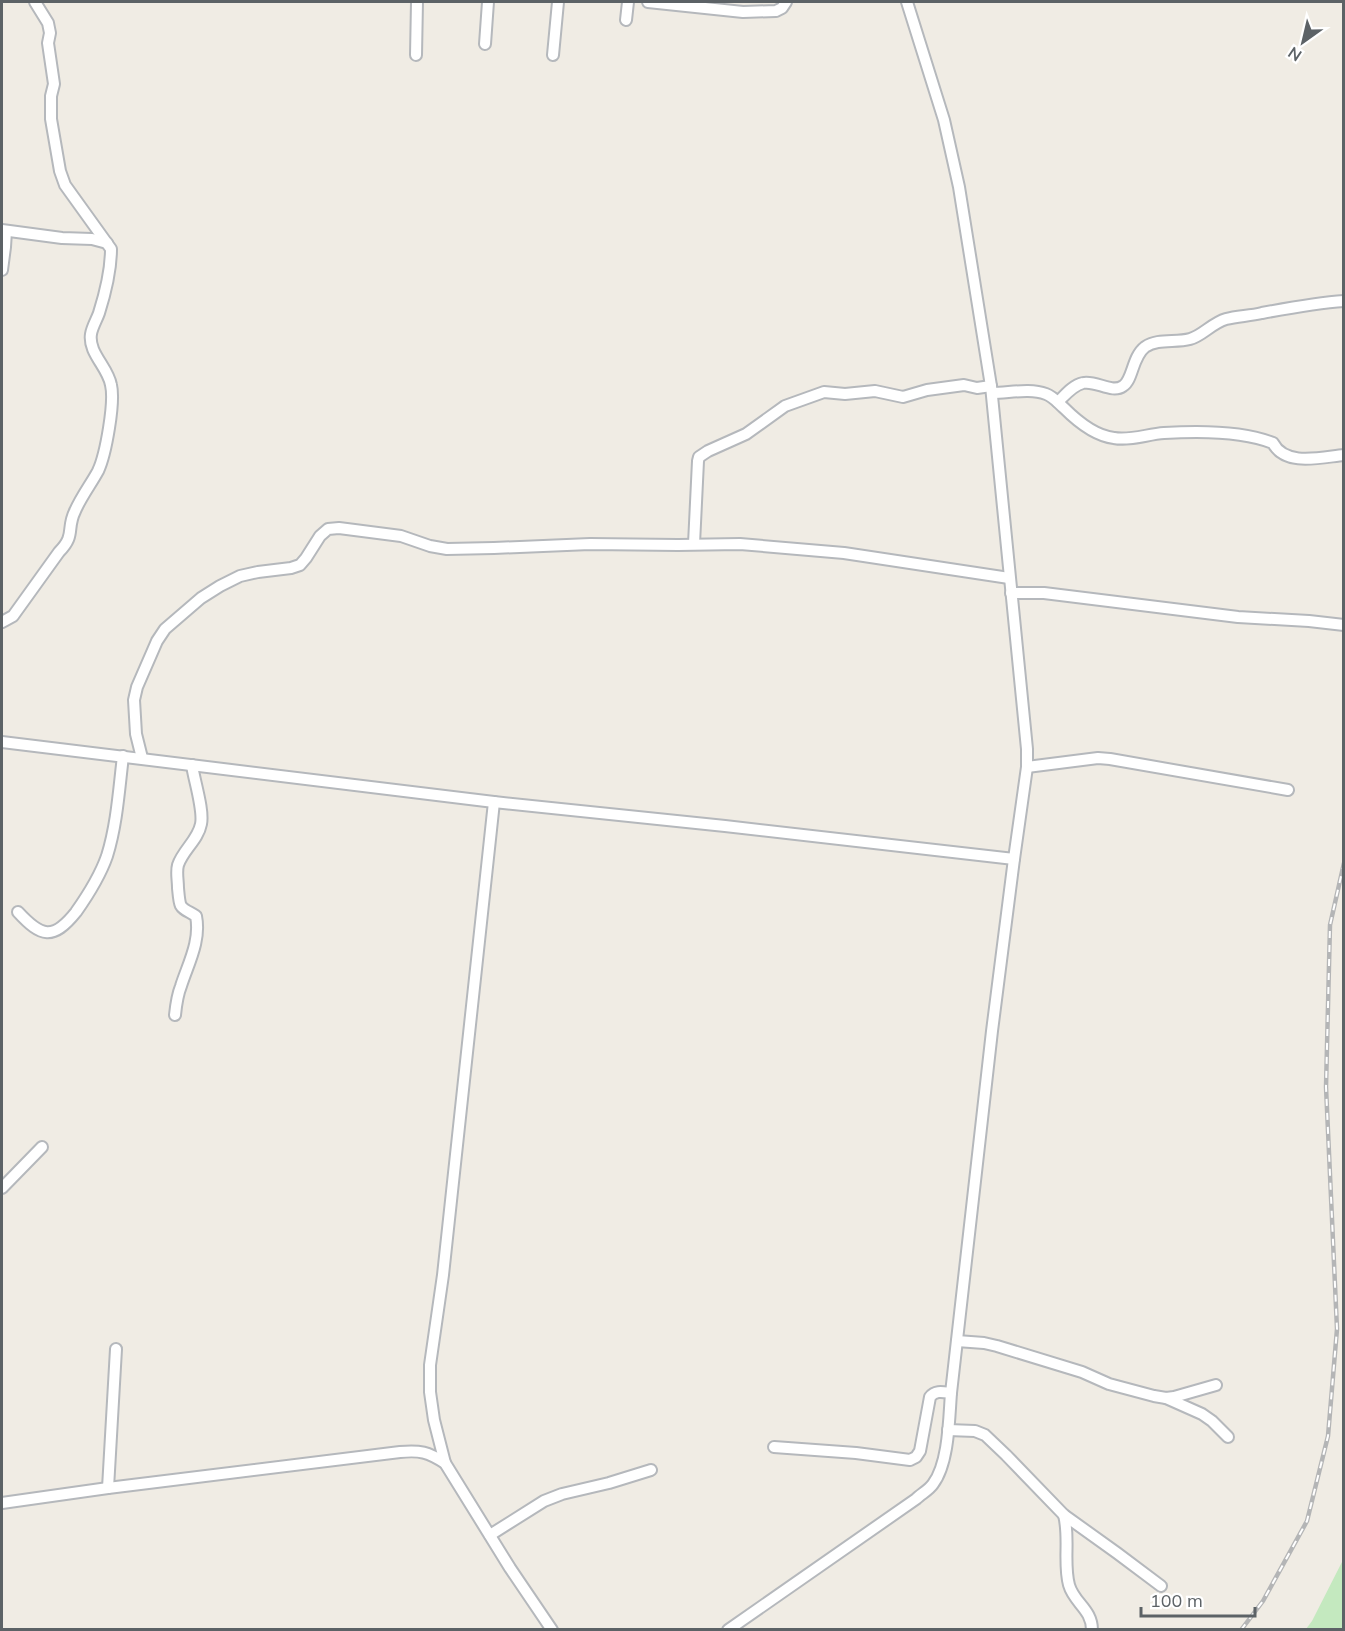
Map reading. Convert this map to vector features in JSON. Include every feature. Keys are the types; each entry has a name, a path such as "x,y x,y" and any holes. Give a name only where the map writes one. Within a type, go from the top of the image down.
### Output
{"street":[{"path":"2,622 13,616 67,544 71,519 99,468 113,399 111,384 91,342 91,333 102,304 111,249 64,185 51,118 51,96 54,84 48,43 50,33 48,23 34,2"},
{"path":"416,55 417,2"},
{"path":"485,44 488,2"},
{"path":"553,55 558,2"},
{"path":"626,20 628,2"},
{"path":"648,2 743,12 776,11 786,2"},
{"path":"728,1629 916,1499 933,1485 942,1468 992,1031 1027,767 991,390 959,188 944,120 907,2"},
{"path":"2,270 5,247 4,230 92,239 107,243"},
{"path":"1058,402 1076,386 1083,383 1116,389 1123,387 1127,383 1137,356 1154,343 1190,339 1228,318 1307,304 1344,301"},
{"path":"694,544 699,458 708,451 746,434 785,406 824,392 845,394 875,391 903,397 927,390 964,385 991,390 1045,393 1096,433 1117,439 1165,433 1229,433 1273,443 1276,450 1283,456 1304,459 1344,455"},
{"path":"142,758 135,724 134,700 137,687 157,641 165,629 201,598 240,576 300,565 320,536 328,529 339,528 401,536 447,549 590,544 740,544 844,553 1009,578"},
{"path":"1011,593 1044,593 1238,618 1344,625"},
{"path":"2,742 494,802 1014,860"},
{"path":"18,912 40,931 51,933 61,928 86,898 107,857 113,832 123,756"},
{"path":"1027,767 1110,759 1288,790"},
{"path":"175,1015 177,997 197,936 196,916 186,912 181,906 177,872 181,859 198,833 201,824 192,765"},
{"path":"494,802 444,1263 429,1365 430,1392 434,1420 446,1463 521,1586 552,1629"},
{"path":"2,1188 42,1147"},
{"path":"957,1341 997,1346 1082,1372 1109,1384 1166,1398 1207,1417 1228,1437"},
{"path":"108,1488 116,1349"},
{"path":"1166,1398 1216,1385"},
{"path":"774,1447 856,1453 910,1460 920,1451 930,1397 937,1392 951,1393"},
{"path":"948,1430 975,1431 985,1435 1064,1515 1161,1586"},
{"path":"2,1503 417,1450 431,1454 446,1463"},
{"path":"490,1535 544,1502 562,1494 651,1470"},
{"path":"1064,1515 1068,1534 1069,1584 1090,1616 1092,1629"}],"green space":[{"path":"1343,1560 1343,1629 1306,1629 1312,1621"}],"railway":[{"path":"1241,1630 1263,1601 1307,1521 1328,1436 1337,1329 1326,1087 1330,925 1344,863"}]}
